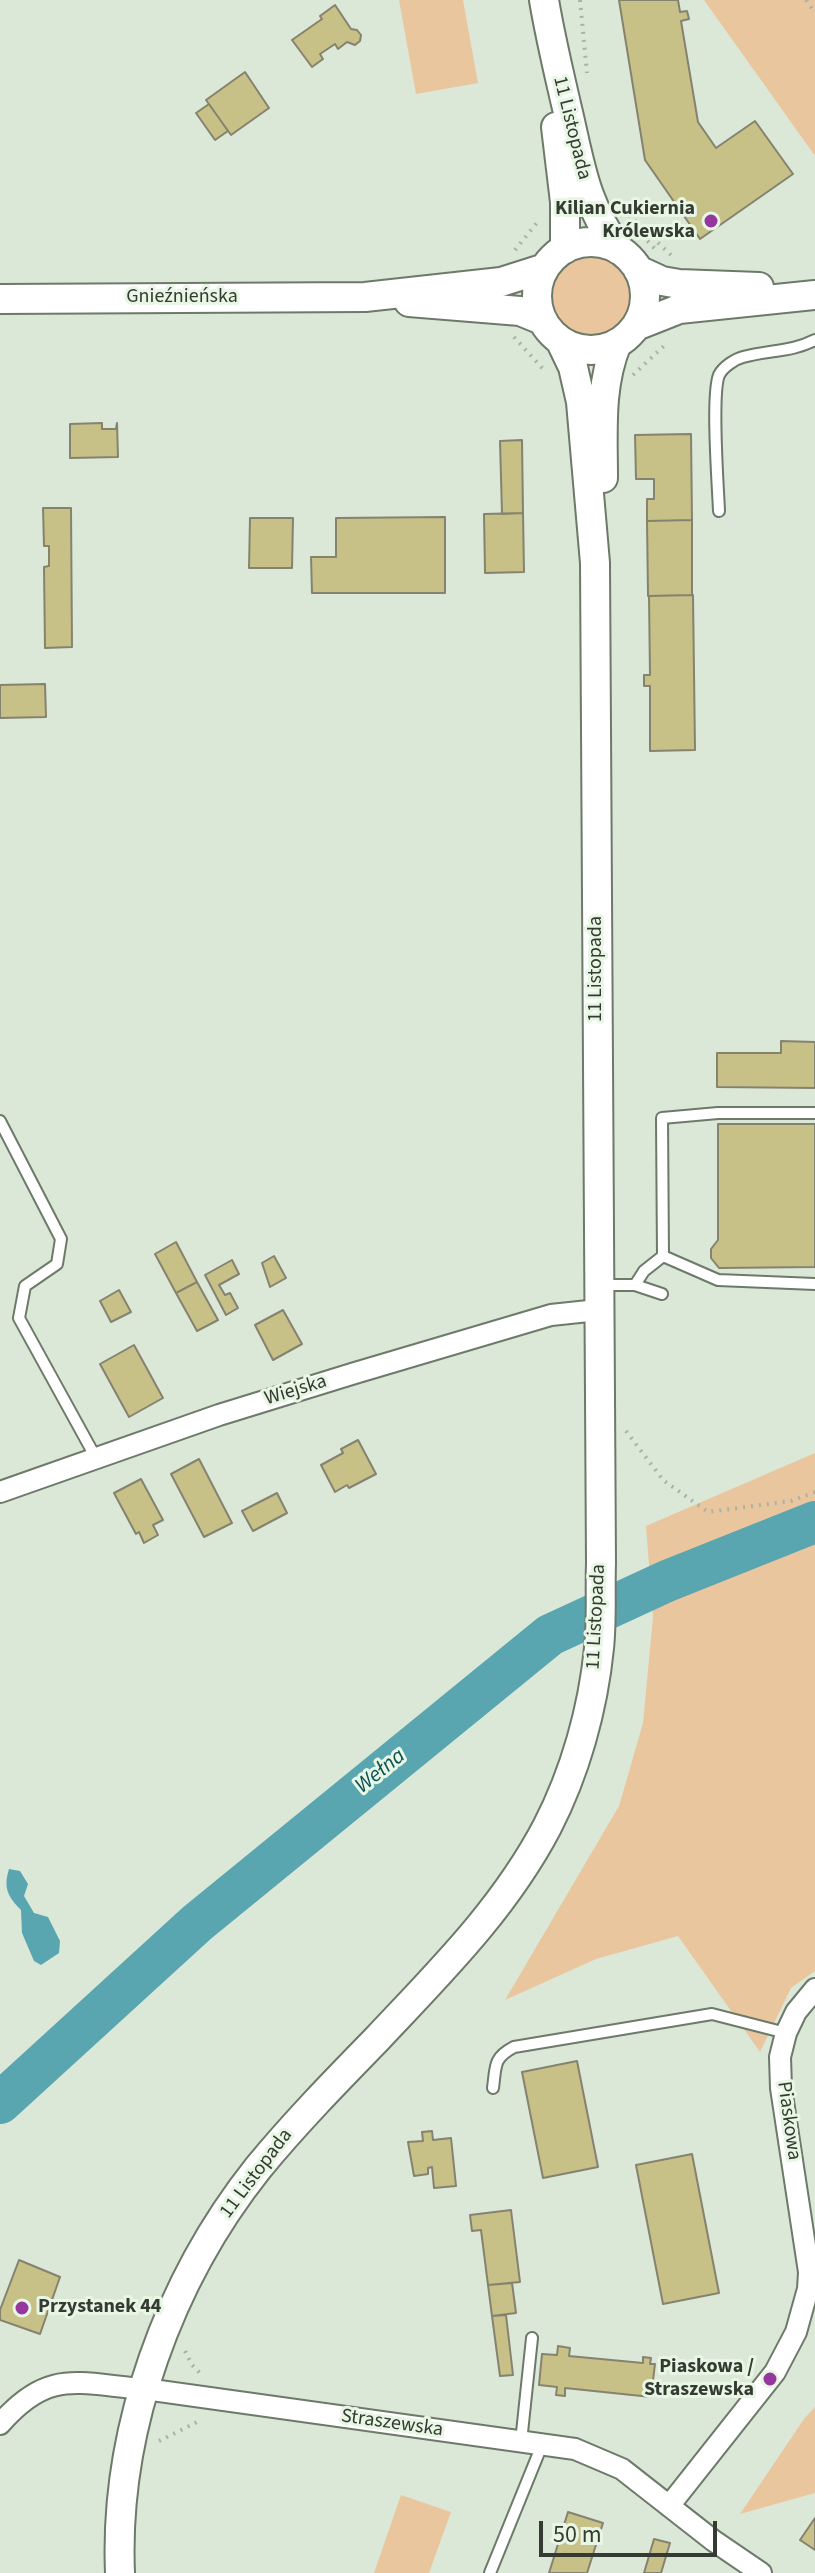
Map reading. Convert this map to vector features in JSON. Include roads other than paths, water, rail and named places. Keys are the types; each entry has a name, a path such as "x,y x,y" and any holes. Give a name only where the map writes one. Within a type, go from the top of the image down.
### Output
{"main road":[{"name":"11 Listopada","path":"544,0 551,47 588,198 601,226 639,258"},
{"name":"11 Listopada","path":"551,47 553,105 564,193 555,258"},
{"path":"688,297 662,281 639,258 592,242 555,258 537,293 542,320 550,332 561,342 589,350 604,349 635,339 660,315 688,297 811,295"},
{"name":"Gnieźnieńska","path":"0,299 365,297 501,282 555,258"},
{"path":"635,339 645,298 639,258"},
{"name":"Gnieźnieńska","path":"365,297 520,311 542,320"},
{"name":"11 Listopada","path":"595,563 603,482 604,394 608,367 635,339"},
{"name":"11 Listopada","path":"120,2573 128,2460 145,2389 177,2301 207,2244 239,2193 295,2125 473,1935 517,1877 547,1827 580,1744 599,1647 601,1563 595,563 581,402 573,367 561,342"}],"street":[{"name":"Wiejska","path":"0,1492 219,1415 599,1298"},
{"name":"Piaskowa","path":"669,2506 775,2372 786,2354 804,2307 808,2289 808,2252 781,2088 780,2057 796,2012 815,1989"},
{"name":"Straszewska","path":"0,2424 27,2396 56,2384 145,2389 575,2449 622,2469 761,2573"}],"lane":[{"path":"719,511 716,402 719,375 732,362 744,357 800,348 815,340"},
{"path":"663,1256 662,1118 718,1113 815,1113"},
{"path":"0,1121 61,1239 57,1264 25,1286 19,1318 96,1458"},
{"path":"599,1298 635,1285 644,1271 663,1256"},
{"path":"663,1256 718,1280 815,1284"},
{"path":"635,1285 662,1294"},
{"path":"493,2088 500,2054 514,2047 712,2014 786,2033"},
{"path":"521,2442 532,2338"},
{"path":"490,2573 542,2445"}],"water":[{"path":"9,1869 20,1871 28,1884 24,1896 34,1913 48,1917 60,1941 59,1953 41,1965 34,1961 22,1933 21,1910 8,1892"}],"waterway":[{"name":"Wełna","path":"0,2103 197,1923 550,1635 667,1581 815,1522"}],"place":[{"name":"Kilian Cukiernia Królewska","path":"711,221"},
{"name":"Przystanek 44","path":"22,2308"},
{"name":"Piaskowa / Straszewska","path":"770,2379"}]}
